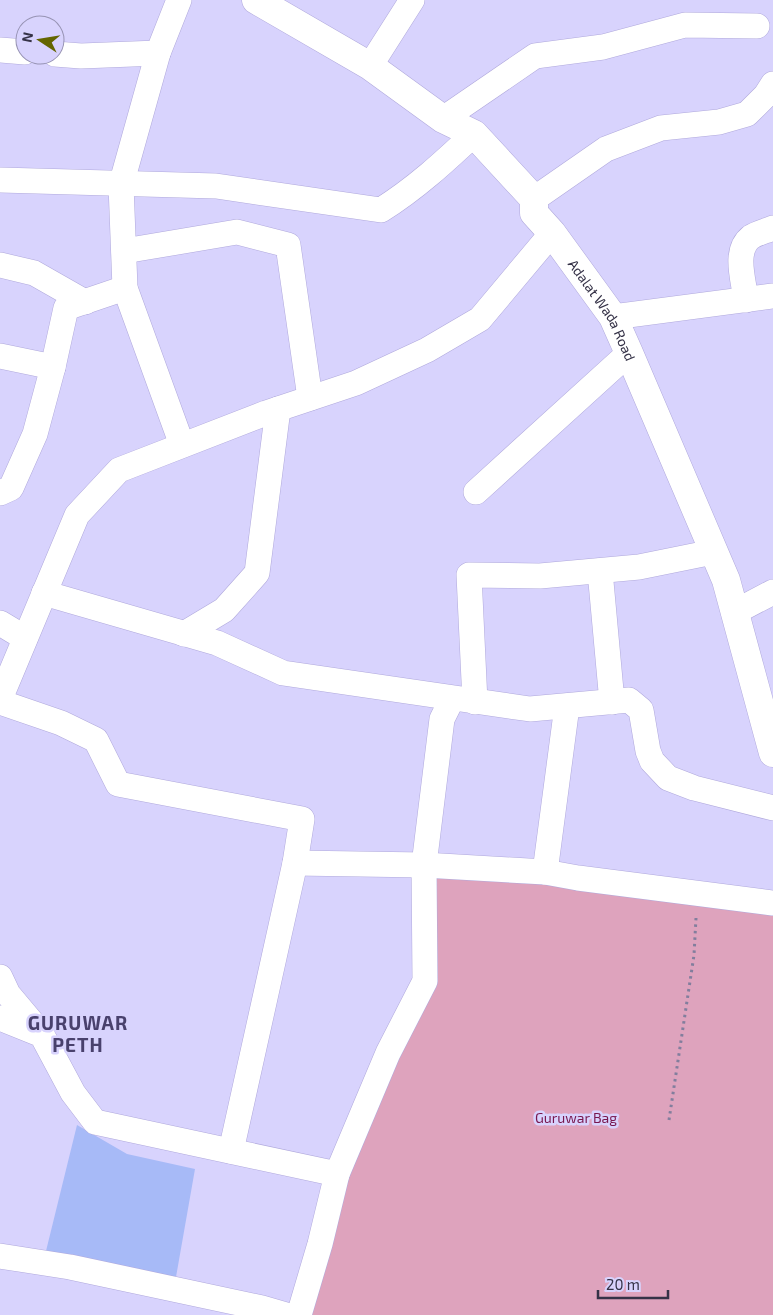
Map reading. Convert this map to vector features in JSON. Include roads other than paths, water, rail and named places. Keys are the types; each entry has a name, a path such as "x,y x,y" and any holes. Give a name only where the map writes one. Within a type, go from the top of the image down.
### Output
{"main road":[{"name":"Adalat Wada Road","path":"256,0 370,66 443,119 474,134 534,199 534,213 552,233 613,318 629,353 726,580 773,753"}],"street":[{"path":"179,0 158,53 121,184 125,288 182,445"},
{"path":"370,66 412,0"},
{"path":"443,119 535,56 603,47 685,25 757,26"},
{"path":"0,50 15,51"},
{"path":"65,55 81,56 158,53"},
{"path":"534,199 606,149 661,128 719,122 747,114 766,95 773,84"},
{"path":"0,180 216,186 381,210 414,188 439,168 474,134"},
{"path":"746,300 741,263 742,252 749,239 773,228"},
{"path":"124,251 237,232 288,245 310,398"},
{"path":"231,1151 295,863 302,819 118,784 96,740 62,722 0,700 77,514 119,470 278,409 356,383 427,350 480,319 552,233"},
{"path":"0,265 34,272 85,302"},
{"path":"0,493 12,488 35,434 54,367 66,308 125,288"},
{"path":"613,318 773,296"},
{"path":"476,492 629,353"},
{"path":"0,356 54,367"},
{"path":"184,634 224,610 257,573 278,409"},
{"path":"299,1315 320,1244 337,1174 388,1053 425,981 424,865 442,719 464,700 469,575 540,576 600,571 639,567 713,552"},
{"path":"600,571 612,702"},
{"path":"735,612 773,592"},
{"path":"44,593 218,643 282,673 530,709 629,700 640,710 648,751 652,761 668,778 694,788 773,808"},
{"path":"0,623 25,638"},
{"path":"546,872 567,706"},
{"path":"295,863 424,865 546,872 578,878 773,903"},
{"path":"0,977 8,994 42,1035 73,1092 95,1122 337,1174"},
{"path":"0,1018 42,1035"},
{"path":"0,1257 70,1267 286,1315"}],"district":[{"name":"GURUWAR PETH","path":"78,1033"}],"park label":[{"name":"Guruwar Bag","path":"576,1117"}]}
